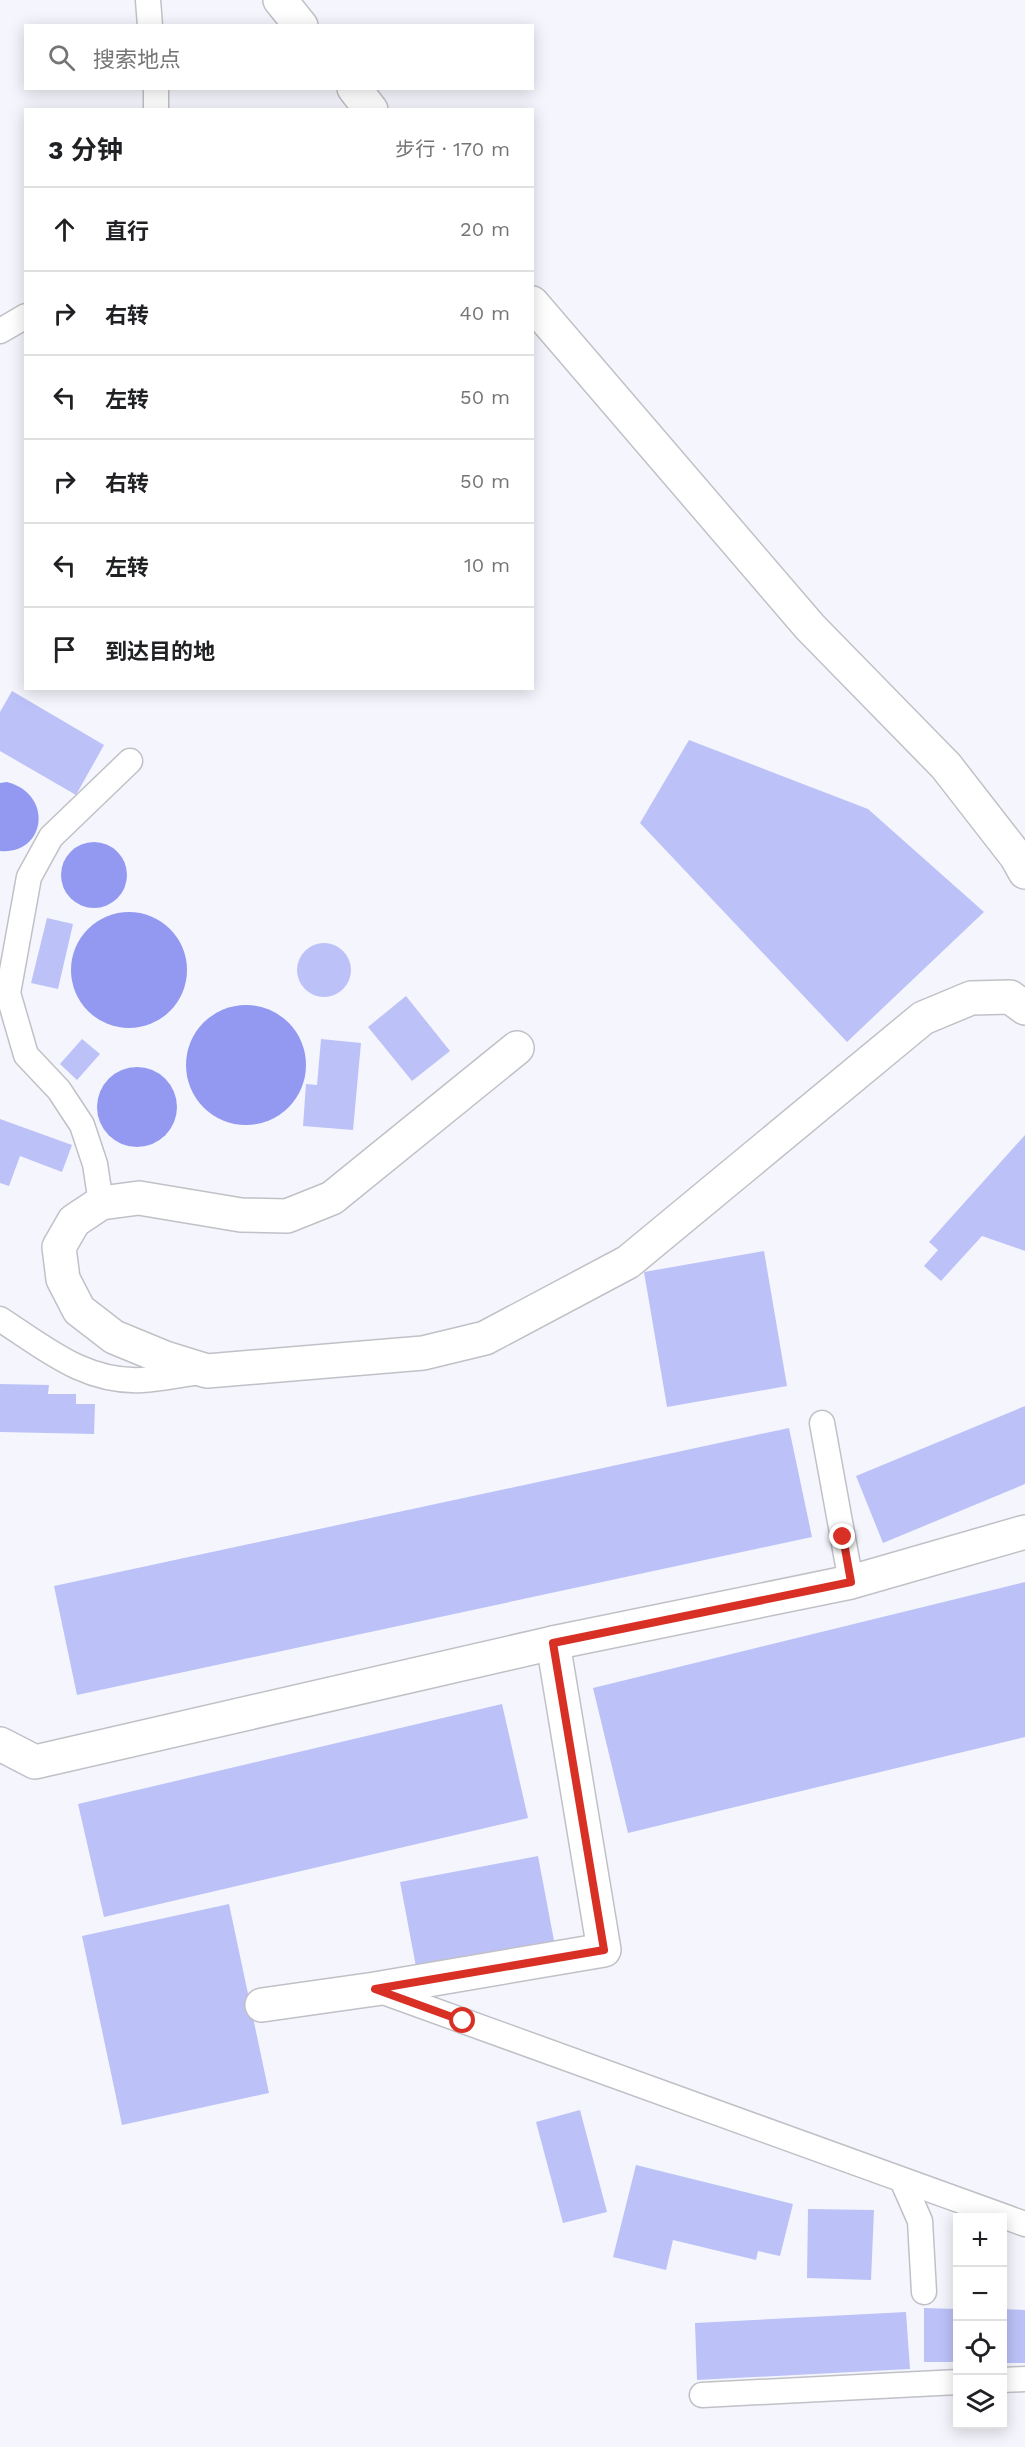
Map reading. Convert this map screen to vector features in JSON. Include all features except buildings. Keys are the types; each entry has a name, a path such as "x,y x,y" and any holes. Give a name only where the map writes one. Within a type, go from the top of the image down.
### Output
{"street":[{"path":"280,0 299,24"},
{"path":"356,90 369,108"},
{"path":"534,305 810,627 946,766 1016,856 1025,872"},
{"path":"518,1048 332,1198 287,1216 241,1215 139,1198 101,1203 74,1221 59,1247 63,1279 80,1310 114,1337 165,1358 207,1371 423,1353 484,1338 628,1262 923,1018 971,998 1010,997 1025,1008"},
{"path":"0,1744 35,1762 553,1643 851,1582 1025,1532"},
{"path":"262,2006 604,1950 553,1643"}],"lane":[{"path":"148,0 150,24"},
{"path":"156,90 156,108"},
{"path":"0,331 24,317"},
{"path":"101,1203 95,1164 82,1125 59,1090 26,1055 8,993 29,877 51,837 130,761"},
{"path":"0,1319 74,1367 107,1377 141,1380 207,1371"},
{"path":"822,1423 851,1582"},
{"path":"375,1989 1025,2224"},
{"path":"902,2180 920,2221 924,2292"},
{"path":"1007,2380 1025,2379"},
{"path":"702,2395 953,2382"}],"water":[{"path":"7,782 22,789 32,798 38,810 38,822 35,834 27,844 15,850 0,851 0,783"},
{"path":"94,842 106,845 117,852 124,863 127,875 124,887 117,898 106,905 94,908 82,905 71,898 64,887 61,875 64,863 71,852 82,845"},
{"path":"129,912 151,916 170,929 183,948 187,970 183,992 170,1011 151,1024 129,1028 107,1024 88,1011 75,992 71,970 75,948 88,929 107,916"},
{"path":"246,1005 269,1009 289,1022 302,1042 306,1065 302,1088 289,1108 269,1121 246,1125 223,1121 203,1108 190,1088 186,1065 190,1042 203,1022 223,1009"},
{"path":"137,1067 152,1070 165,1079 174,1092 177,1107 174,1122 165,1135 152,1144 137,1147 122,1144 109,1135 100,1122 97,1107 100,1092 109,1079 122,1070"}],"route":[{"path":"463,2021 375,1989 604,1950 553,1643 851,1582 843,1537"}]}
